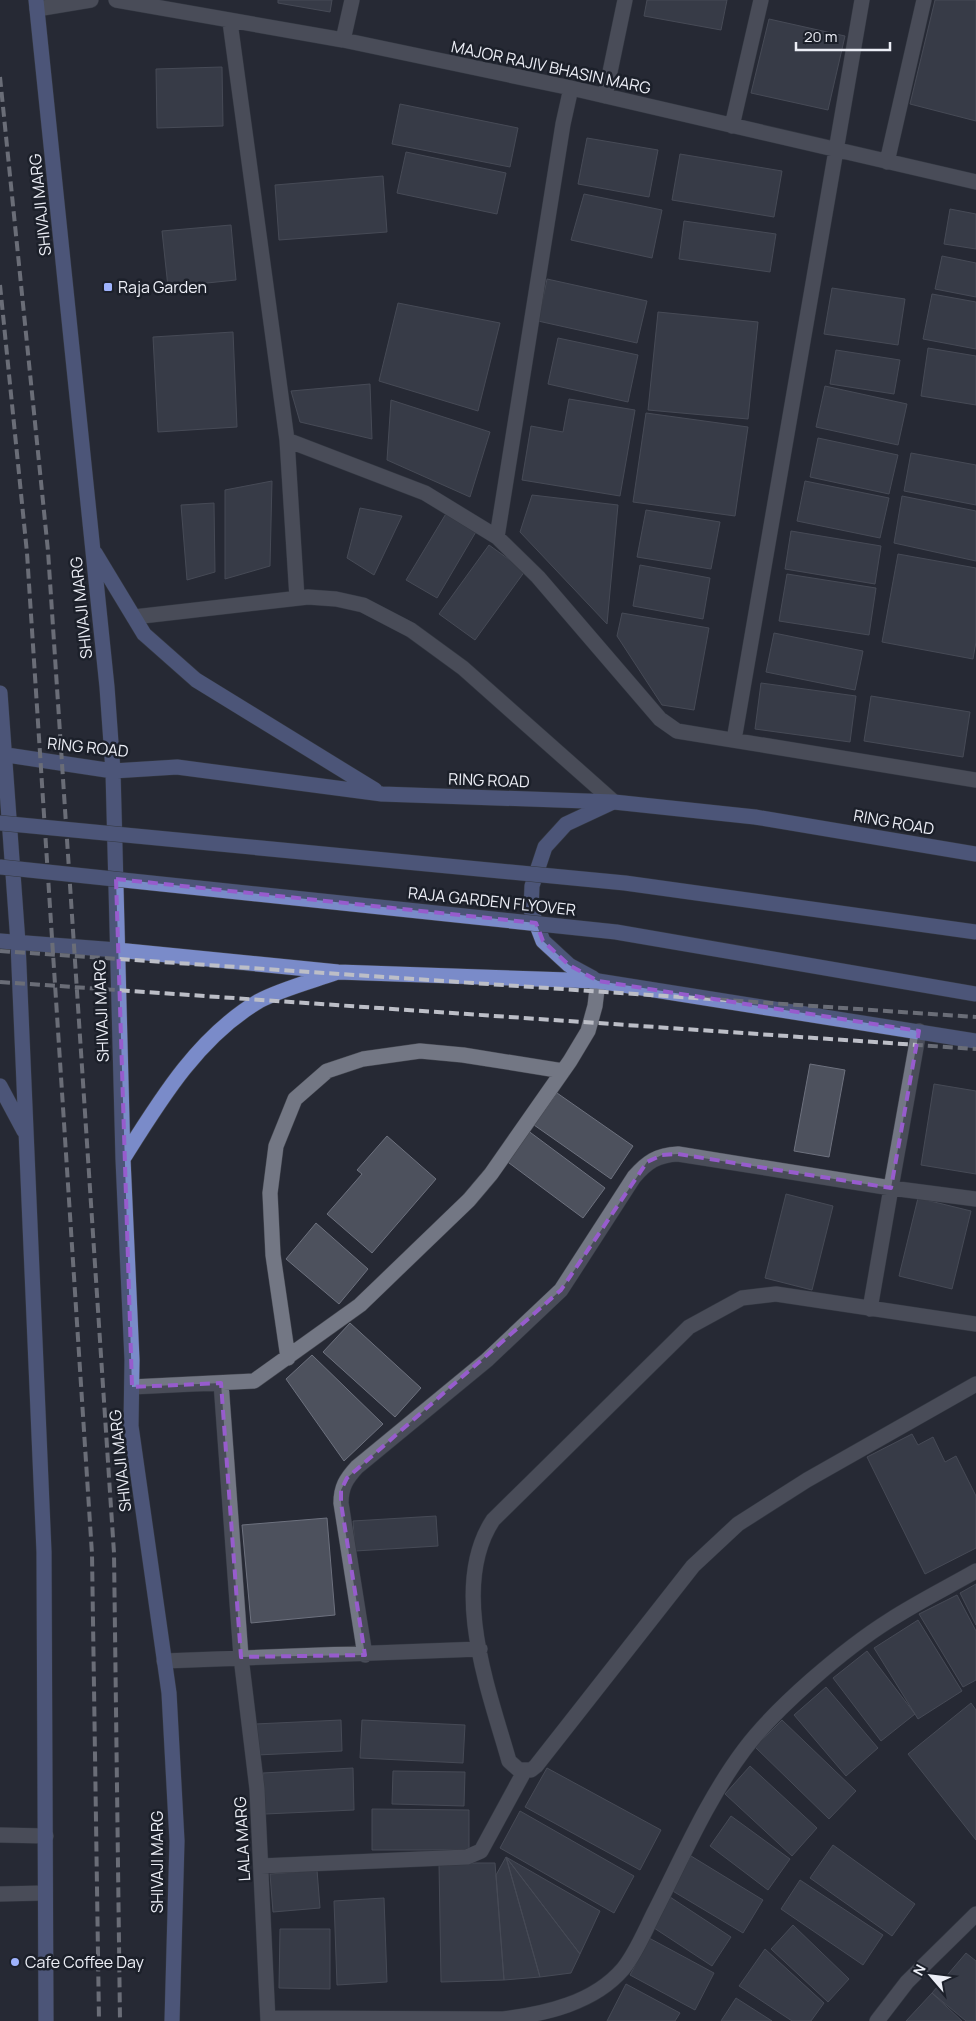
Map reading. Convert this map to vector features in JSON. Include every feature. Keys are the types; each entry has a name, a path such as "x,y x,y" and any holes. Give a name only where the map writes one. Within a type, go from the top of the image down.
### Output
{"main road":[{"name":"SHIVAJI MARG","path":"37,5 113,771 123,1159 132,1387 131,1426 169,1693 176,1841 172,2021"},
{"path":"92,550 144,634 196,680 382,794"},
{"path":"0,692 3,755 18,943 44,1552 46,2021"},
{"name":"RING ROAD","path":"3,755 113,771 177,767 382,794 614,802 755,817 976,854"},
{"path":"598,981 569,965 542,941 531,910 532,886 545,847 566,824 614,802"},
{"name":"RAJA GARDEN FLYOVER","path":"0,822 626,883 976,932"},
{"name":"RAJA GARDEN FLYOVER","path":"0,867 616,932 976,994"},
{"path":"0,942 117,950 338,972 598,981 976,1040"},
{"path":"123,1159 168,1088 211,1038 260,1001 338,972"},
{"path":"0,1086 26,1135"}],"street":[{"path":"37,5 91,0"},
{"name":"MAJOR RAJIV BHASIN MARG","path":"116,0 230,22 343,40 571,88 976,182"},
{"path":"343,40 352,0"},
{"path":"605,96 626,0"},
{"path":"732,126 761,0"},
{"path":"734,740 838,151 862,0"},
{"path":"887,162 924,0"},
{"path":"230,22 287,440 296,598"},
{"path":"496,537 561,134 571,88"},
{"path":"287,440 425,493 496,537 538,578 660,719 685,733 976,780"},
{"path":"134,617 296,598 336,599 363,605 411,630 464,668 614,802"},
{"path":"132,1387 254,1381 360,1305 470,1200 491,1174 563,1071 588,1031 595,1006 598,981"},
{"path":"870,1309 919,1032"},
{"path":"288,1358 273,1254 270,1193 276,1146 296,1099 327,1070 363,1059 420,1051 463,1055 563,1071"},
{"path":"365,1655 341,1503 341,1490 347,1478 357,1467 487,1360 561,1290 634,1177 647,1162 662,1154 678,1154 891,1188 976,1199"},
{"path":"976,1324 776,1294 742,1298 689,1328 490,1525 480,1541 474,1573 474,1613 485,1680 509,1761 518,1770 525,1770 536,1766 693,1566 738,1524 807,1480 976,1384"},
{"name":"LALA MARG","path":"221,1383 241,1657 257,1789 268,2019"},
{"path":"268,2019 504,2019 537,2015 568,2004 598,1990 623,1969 715,1795 749,1744 797,1695 831,1664 890,1620 976,1571"},
{"path":"164,1661 241,1657 365,1655 480,1649"},
{"path":"261,1866 467,1857 481,1851 525,1770"},
{"path":"0,1835 46,1836"},
{"path":"0,1894 44,1893"},
{"path":"877,2021 907,1982 976,1914"}],"highlighted area":[{"path":"116,879 536,923 543,941 569,965 598,981 919,1031 891,1188 678,1154 662,1155 647,1162 561,1290 347,1478 341,1490 341,1503 365,1655 241,1657 221,1383 132,1387"}],"building":[{"path":"278,0 332,0 330,12 278,3"},
{"path":"647,0 727,0 721,30 644,16"},
{"path":"935,0 976,0 976,121 910,104"},
{"path":"769,19 845,36 828,110 751,93"},
{"path":"222,67 223,126 157,128 156,69"},
{"path":"400,104 518,128 510,167 392,144"},
{"path":"587,138 658,150 649,197 578,184"},
{"path":"406,152 506,173 497,214 397,193"},
{"path":"680,154 782,171 774,217 672,200"},
{"path":"383,176 387,232 279,240 275,185"},
{"path":"584,194 662,210 652,258 571,240"},
{"path":"950,209 976,214 976,249 944,244"},
{"path":"684,221 776,234 770,272 679,259"},
{"path":"231,225 236,280 168,287 162,231"},
{"path":"942,256 976,263 976,297 935,289"},
{"path":"547,279 647,301 637,343 538,321"},
{"path":"832,288 905,299 898,345 824,334"},
{"path":"932,294 976,302 976,349 923,339"},
{"path":"398,303 500,323 478,411 379,381"},
{"path":"658,312 758,322 748,419 648,410"},
{"path":"233,332 237,427 158,432 153,337"},
{"path":"558,338 638,355 628,402 548,384"},
{"path":"928,348 976,356 976,405 921,396"},
{"path":"836,350 900,360 894,394 830,384"},
{"path":"370,384 372,439 300,422 291,391"},
{"path":"825,386 907,404 898,445 816,427"},
{"path":"569,399 635,410 620,496 522,480 531,426 563,432"},
{"path":"391,400 490,432 470,497 387,460"},
{"path":"646,413 748,427 735,516 633,502"},
{"path":"818,438 898,455 889,494 810,477"},
{"path":"911,453 976,465 976,505 904,491"},
{"path":"272,481 270,566 225,579 225,490"},
{"path":"805,481 889,498 880,538 797,521"},
{"path":"532,495 618,505 607,624 520,532"},
{"path":"902,496 976,511 976,561 894,543"},
{"path":"214,503 215,572 187,580 181,505"},
{"path":"360,508 402,516 374,575 347,558"},
{"path":"646,510 720,522 711,569 637,557"},
{"path":"447,512 477,530 437,598 406,580"},
{"path":"791,531 881,546 875,584 785,569"},
{"path":"489,545 525,571 475,640 439,614"},
{"path":"898,554 976,568 976,642 973,659 882,642"},
{"path":"640,565 710,578 703,619 633,606"},
{"path":"787,574 876,588 869,635 779,621"},
{"path":"622,613 709,628 694,710 662,705 617,636"},
{"path":"774,633 863,651 855,690 766,672"},
{"path":"761,683 856,696 850,742 755,729"},
{"path":"871,696 970,712 963,757 864,741"},
{"path":"810,1064 845,1070 829,1157 794,1151"},
{"path":"934,1084 976,1091 976,1174 921,1165"},
{"path":"557,1093 633,1146 611,1179 534,1125"},
{"path":"527,1130 605,1188 583,1218 505,1160"},
{"path":"387,1136 436,1179 372,1253 327,1214 362,1174 357,1170"},
{"path":"786,1194 833,1206 812,1290 765,1278"},
{"path":"918,1198 971,1211 952,1289 899,1276"},
{"path":"316,1223 368,1269 339,1304 286,1259"},
{"path":"350,1323 421,1388 395,1417 323,1352"},
{"path":"312,1355 383,1424 344,1461 286,1379"},
{"path":"912,1434 918,1445 933,1437 945,1462 956,1456 976,1496 976,1548 925,1574 867,1457"},
{"path":"436,1516 438,1546 355,1551 353,1521"},
{"path":"327,1518 335,1615 251,1623 242,1525"},
{"path":"976,1584 976,1625 960,1593"},
{"path":"957,1595 976,1631 976,1680 963,1687 919,1614"},
{"path":"918,1620 962,1691 918,1719 874,1648"},
{"path":"867,1651 915,1714 881,1741 833,1678"},
{"path":"826,1687 878,1748 846,1776 794,1715"},
{"path":"971,1703 976,1710 976,1840 908,1754"},
{"path":"341,1720 342,1751 257,1755 255,1724"},
{"path":"362,1720 465,1725 463,1763 360,1758"},
{"path":"782,1720 856,1791 829,1819 755,1747"},
{"path":"750,1766 817,1828 792,1856 725,1794"},
{"path":"353,1768 354,1810 265,1814 263,1773"},
{"path":"547,1768 661,1830 640,1870 525,1807"},
{"path":"393,1771 465,1772 464,1806 392,1804"},
{"path":"372,1809 469,1810 469,1850 372,1850"},
{"path":"520,1811 634,1876 614,1913 500,1848"},
{"path":"731,1816 790,1859 768,1890 710,1846"},
{"path":"833,1845 915,1904 892,1936 810,1878"},
{"path":"691,1856 763,1900 743,1933 671,1890"},
{"path":"506,1857 540,1977 504,1980 496,1875"},
{"path":"506,1857 580,1954 571,1973 540,1977"},
{"path":"506,1857 600,1911 580,1954"},
{"path":"439,1863 495,1863 504,1980 441,1982"},
{"path":"317,1870 320,1908 273,1912 270,1874"},
{"path":"800,1880 883,1935 863,1965 781,1909"},
{"path":"670,1897 731,1937 712,1966 651,1926"},
{"path":"384,1898 387,1982 337,1985 334,1901"},
{"path":"793,1925 849,1979 828,2002 771,1949"},
{"path":"280,1929 330,1929 330,1989 279,1988"},
{"path":"649,1938 714,1973 695,2010 630,1975"},
{"path":"765,1949 824,2003 811,2021 792,2021 739,1986"},
{"path":"966,1953 976,1961 976,2021 966,2021 932,1993"},
{"path":"626,1984 680,2013 675,2021 607,2021"},
{"path":"932,1993 962,2021 906,2021"},
{"path":"736,1998 772,2021 721,2021"}],"railway":[{"path":"0,77 48,551 114,1553 120,2021"},
{"path":"0,285 27,553 92,1554 99,2021"},
{"path":"0,951 976,1017"},
{"path":"0,982 976,1049"}],"place":[{"name":"Raja Garden","path":"108,287"},
{"name":"Cafe Coffee Day","path":"15,1962"}]}
